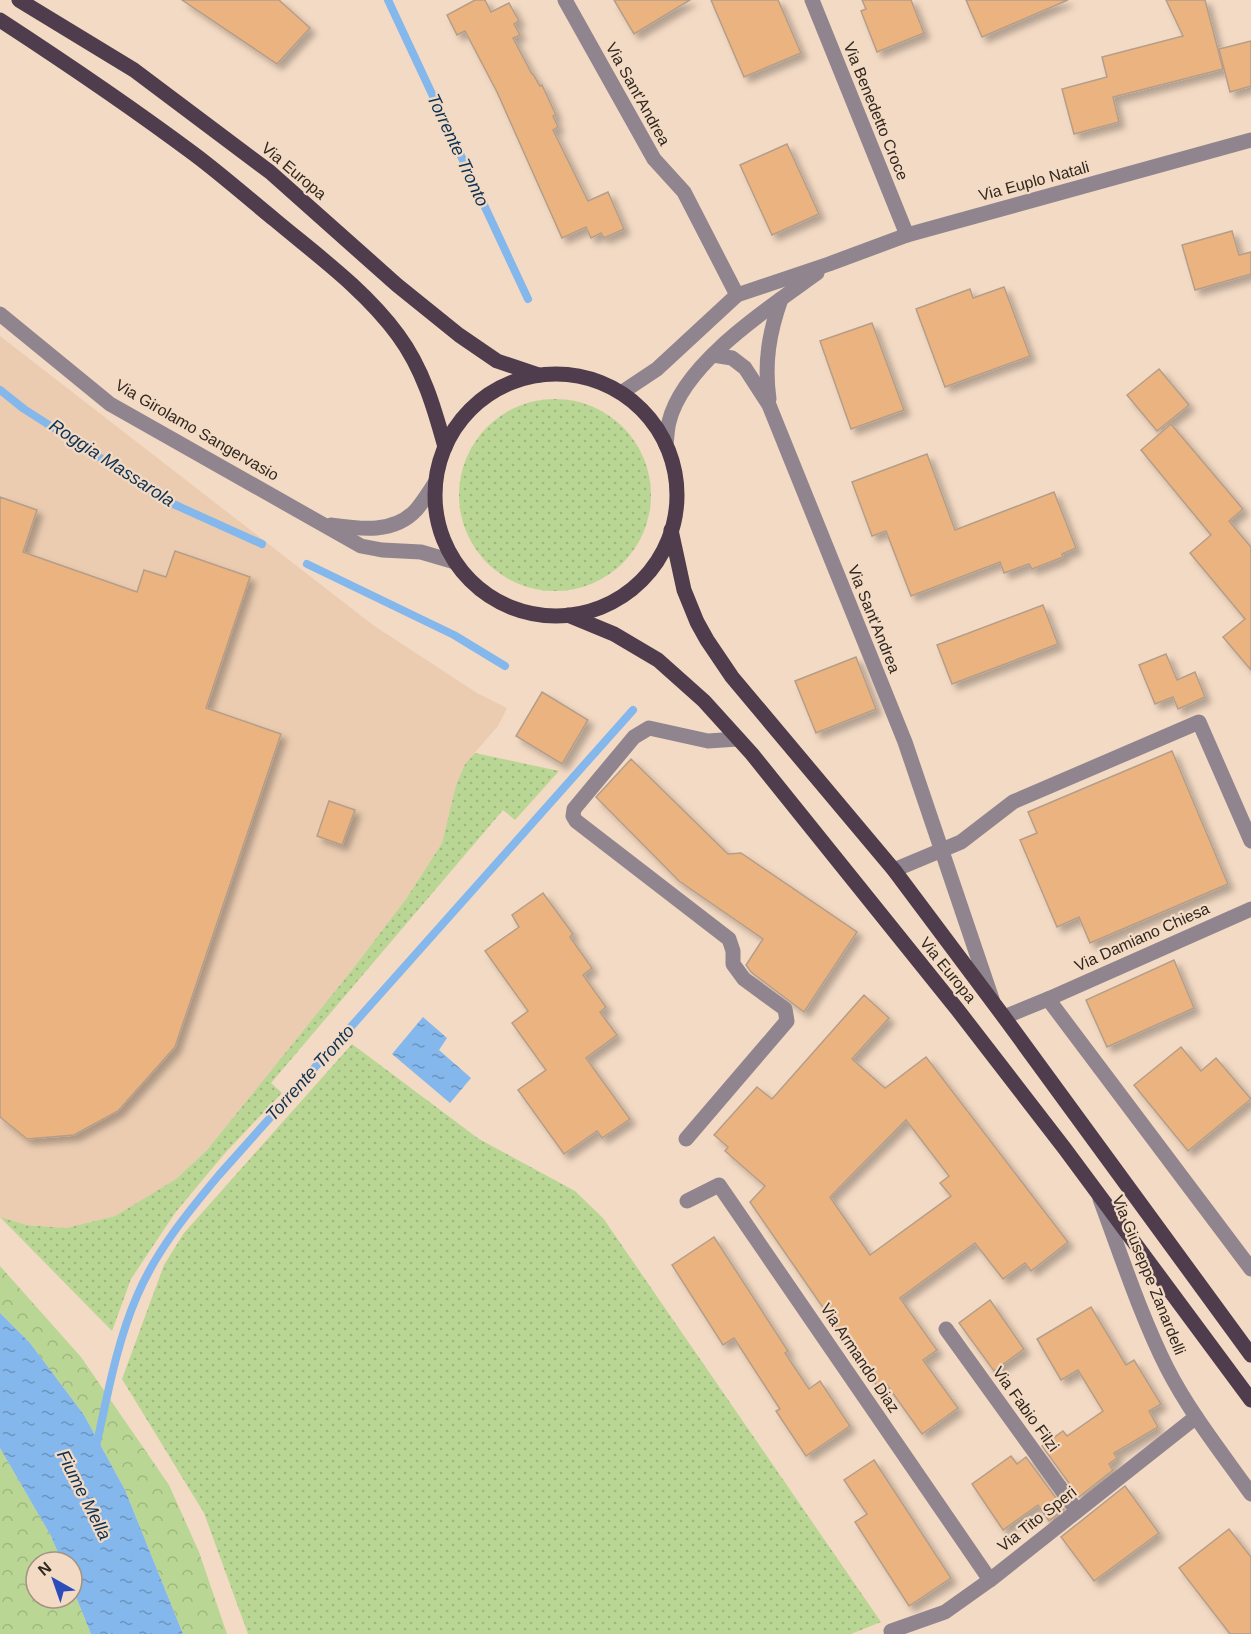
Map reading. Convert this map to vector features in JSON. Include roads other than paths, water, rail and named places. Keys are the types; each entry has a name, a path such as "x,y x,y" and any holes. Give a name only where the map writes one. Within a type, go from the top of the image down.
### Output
{"main road":[{"name":"Via Europa","path":"19,0 134,70 270,172 398,285 459,335 497,361 539,375"},
{"path":"0,20 86,76 196,156 333,267 367,299 398,335 420,370 445,447"},
{"name":"Via Europa","path":"539,375 582,377 602,383 621,393 647,416 666,445 673,465 676,508 663,551 649,572 633,588 591,611 546,616 504,605 477,587 455,562 442,538 436,511 435,483 438,465 454,429 467,413 500,388 539,375"},
{"name":"Via Europa","path":"671,530 684,590 697,622 732,677 894,870 1251,1355"},
{"name":"Via Europa","path":"568,615 614,634 658,660 704,701 738,739 957,1009 1095,1188 1251,1400"}],"street":[{"name":"Via Sant'Andrea","path":"565,0 654,159 684,192 737,295"},
{"name":"Via Benedetto Croce","path":"812,0 907,235"},
{"name":"Via Euplo Natali","path":"621,393 657,369 737,295 907,235 1251,140"},
{"name":"Via Euplo Natali","path":"666,445 669,420 680,396 695,374 735,335 829,264"},
{"name":"Via Sant'Andrea","path":"769,405 766,378 767,351 772,324 781,299"},
{"name":"Via Girolamo Sangervasio","path":"0,314 110,404 361,546 382,550 421,552 455,562"},
{"name":"Via Sant'Andrea","path":"713,355 732,358 745,368 769,405 905,742 993,1002"},
{"name":"Via Girolamo Sangervasio","path":"325,524 356,528 389,527 404,520 416,510 435,483"},
{"path":"894,870 961,842 1013,802 1199,722 1251,841"},
{"path":"686,1139 787,1021 784,1010 744,979 733,964 733,951 729,939 576,821 573,816 574,809 634,736 649,728 708,741 738,739"},
{"name":"Via Damiano Chiesa","path":"1048,999 1251,909"},
{"path":"1004,1017 1048,999 1251,1269"},
{"name":"Via Armando Diaz","path":"687,1201 719,1185 990,1580"},
{"name":"Via Giuseppe Zanardelli","path":"1095,1188 1154,1340 1168,1370 1196,1417 1251,1494"},
{"name":"Via Fabio Filzi","path":"946,1329 1077,1511"},
{"name":"Via Tito Speri","path":"891,1632 945,1612 990,1580 1196,1417"}],"water":[{"path":"423,1017 447,1038 439,1050 471,1078 450,1103 392,1054"},
{"name":"Fiume Mella","path":"0,1313 30,1343 84,1415 125,1490 183,1634 91,1634 81,1610 84,1610 84,1550 57,1550 0,1448"}],"waterway":[{"name":"Torrente Tronto","path":"388,0 528,299"},
{"name":"Roggia Massarola","path":"0,390 24,409 171,503 262,544"},
{"name":"Roggia Massarola","path":"307,564 454,635 505,666"},
{"name":"Torrente Tronto","path":"95,1451 123,1333 153,1263 174,1232 219,1175 633,710"}]}
